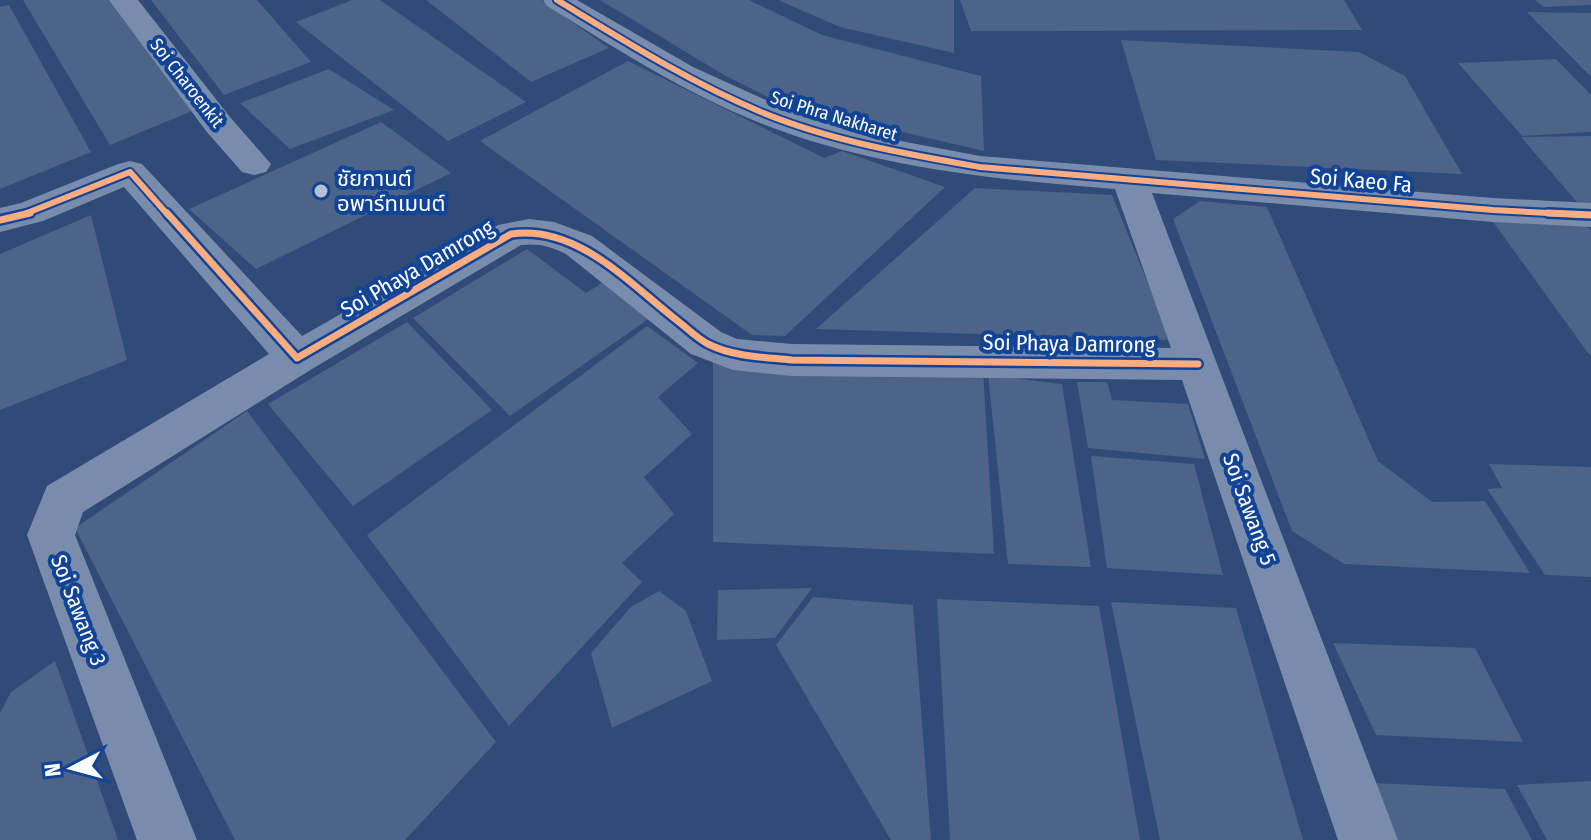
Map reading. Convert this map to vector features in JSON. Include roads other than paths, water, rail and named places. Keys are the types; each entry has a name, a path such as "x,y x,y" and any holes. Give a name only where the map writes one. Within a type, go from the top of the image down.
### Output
{"street":[{"name":"Soi Charoenkit","path":"123,0 218,124 254,164"},
{"name":"Soi Phra Nakharet","path":"557,0 663,65 762,112 908,155 980,167 1129,179"},
{"path":"0,220 30,213 130,172 297,358"},
{"name":"Soi Kaeo Fa","path":"1129,179 1493,210 1591,215"},
{"name":"Soi Sawang 5","path":"1129,179 1368,840"},
{"name":"Soi Phaya Damrong","path":"297,358 511,234 531,230 562,235 579,245 706,343 733,354 792,360 1198,364"},
{"name":"Soi Sawang 3","path":"167,840 51,535 64,500 83,486 297,358"}],"place":[{"name":"ชัยกานต์ อพาร์ทเมนต์","path":"321,191"}]}
